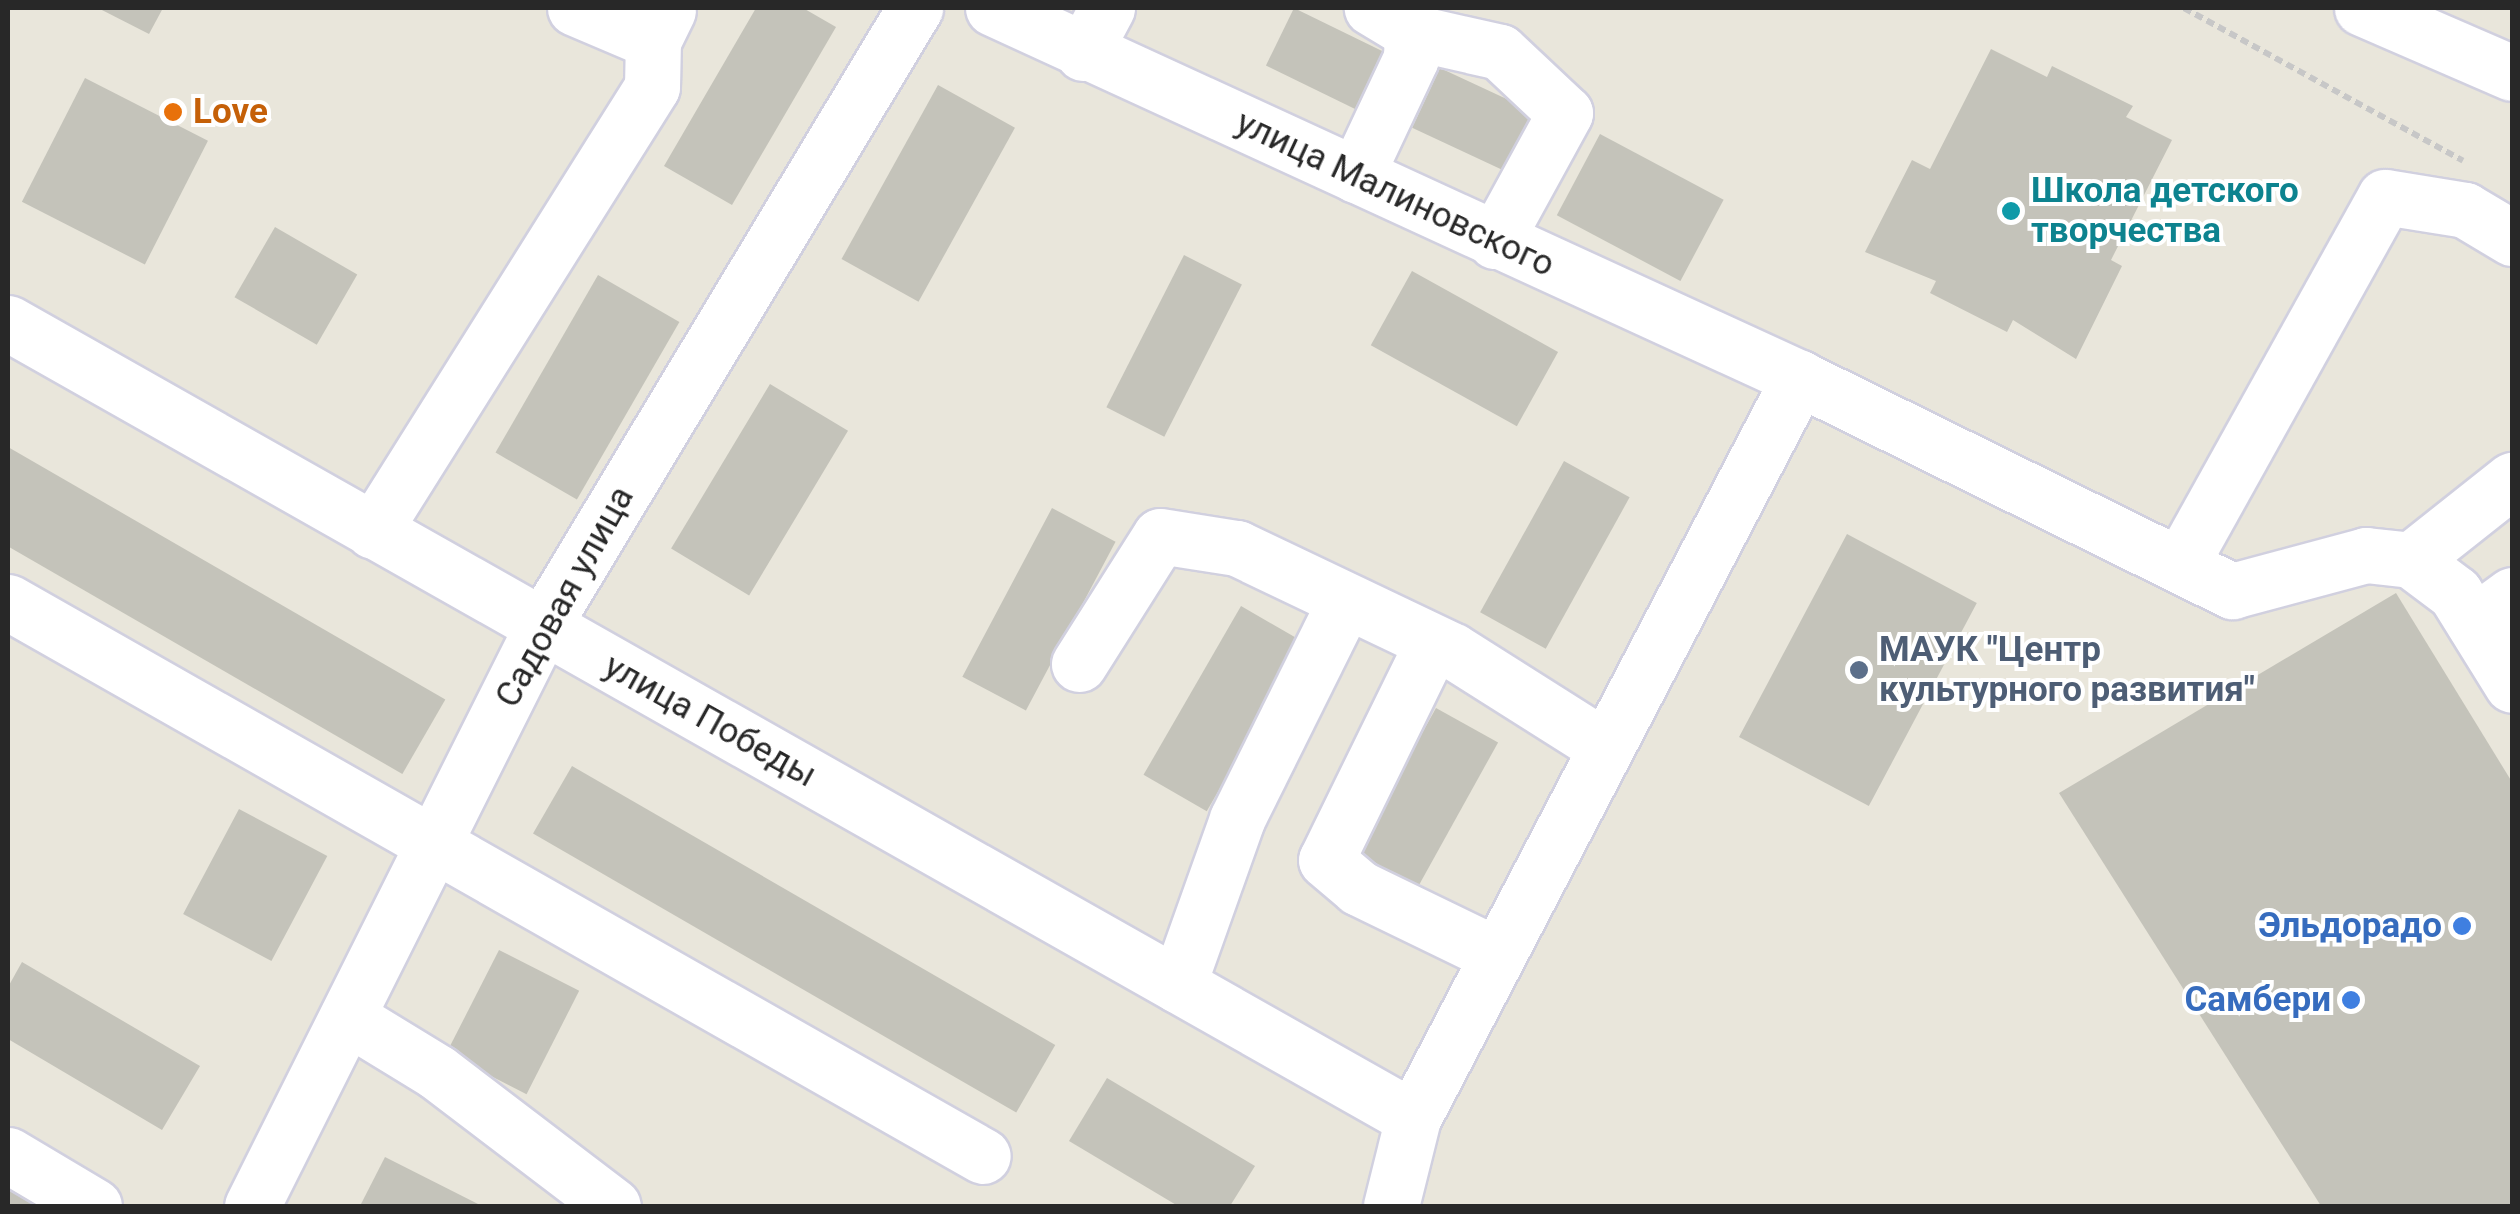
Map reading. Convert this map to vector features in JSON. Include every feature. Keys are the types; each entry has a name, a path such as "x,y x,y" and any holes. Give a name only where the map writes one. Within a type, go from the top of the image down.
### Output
{"street":[{"path":"372,530 652,87 661,24 575,8"},
{"name":"Садовая улица","path":"252,1206 542,626 915,8"},
{"name":"улица Малиновского","path":"993,8 1095,30 1356,175 1799,378 2232,591 2366,556 2411,560"},
{"path":"2374,13 2512,73"},
{"path":"2374,13 2512,92"},
{"path":"1356,175 1411,58 1392,20"},
{"path":"1392,20 1500,52 1564,114 1495,241"},
{"path":"2180,565 2385,197 2465,210 2512,238"},
{"name":"улица Победы","path":"8,324 1413,1118"},
{"path":"1386,1205 1413,1118 1799,378"},
{"path":"2512,480 2411,560 2455,593 2493,609 2512,685"},
{"path":"1079,664 1160,536 1237,548 1431,646 1605,747"},
{"path":"8,602 436,838 983,1156"},
{"path":"1178,985 1236,819 1344,603"},
{"path":"1431,646 1326,860 1359,888 1497,955"},
{"path":"348,1018 453,1083 613,1206"},
{"path":"8,1155 94,1206"}],"path":[{"path":"2184,8 2478,169"}],"building":[{"path":"98,8 163,8 149,34"},
{"path":"756,8 803,8 836,27 732,205 664,166"},
{"path":"1294,8 1389,54 1361,112 1266,66"},
{"name":"Школа детского творчества","path":"1991,49 2047,77 2052,66 2133,106 2126,117 2172,140 2111,260 2122,266 2076,359 2013,320 2007,332 1930,293 1936,281 1865,252 1912,160 1930,169"},
{"path":"1440,68 1537,113 1509,173 1412,128"},
{"path":"85,78 208,141 145,265 22,202"},
{"path":"938,85 1015,128 918,302 842,259"},
{"path":"1600,134 1724,200 1680,281 1557,215"},
{"path":"275,227 357,274 317,345 235,297"},
{"path":"1184,255 1242,285 1164,437 1106,407"},
{"path":"1412,271 1558,352 1517,426 1371,345"},
{"path":"598,275 679,322 577,500 496,453"},
{"path":"770,384 848,431 749,595 671,549"},
{"path":"8,447 445,700 402,774 8,546"},
{"path":"1564,461 1630,497 1546,649 1480,612"},
{"path":"1052,508 1116,542 1026,710 962,677"},
{"name":"МАУК \"Центр культурного развития\"","path":"1847,534 1977,603 1869,806 1739,737"},
{"name":"Самбери","path":"2396,593 2512,782 2512,1206 2321,1206 2059,793"},
{"path":"1241,606 1304,642 1207,811 1144,775"},
{"path":"1436,708 1498,742 1415,893 1353,858"},
{"path":"572,766 1055,1045 1016,1113 533,834"},
{"path":"239,809 327,856 271,961 183,914"},
{"path":"499,950 579,991 527,1094 446,1053"},
{"path":"22,962 200,1066 162,1130 8,1039 8,987"},
{"path":"1107,1078 1255,1166 1230,1206 1178,1206 1069,1141"},
{"path":"385,1157 482,1206 360,1206"},
{"path":"8,1189 41,1206 8,1206"}],"place":[{"name":"Love","path":"173,112"},
{"name":"Школа детского творчества","path":"2011,211"},
{"name":"МАУК \"Центр культурного развития\"","path":"1859,670"},
{"name":"Эльдорадо","path":"2462,926"},
{"name":"Самбери","path":"2351,1000"}]}
